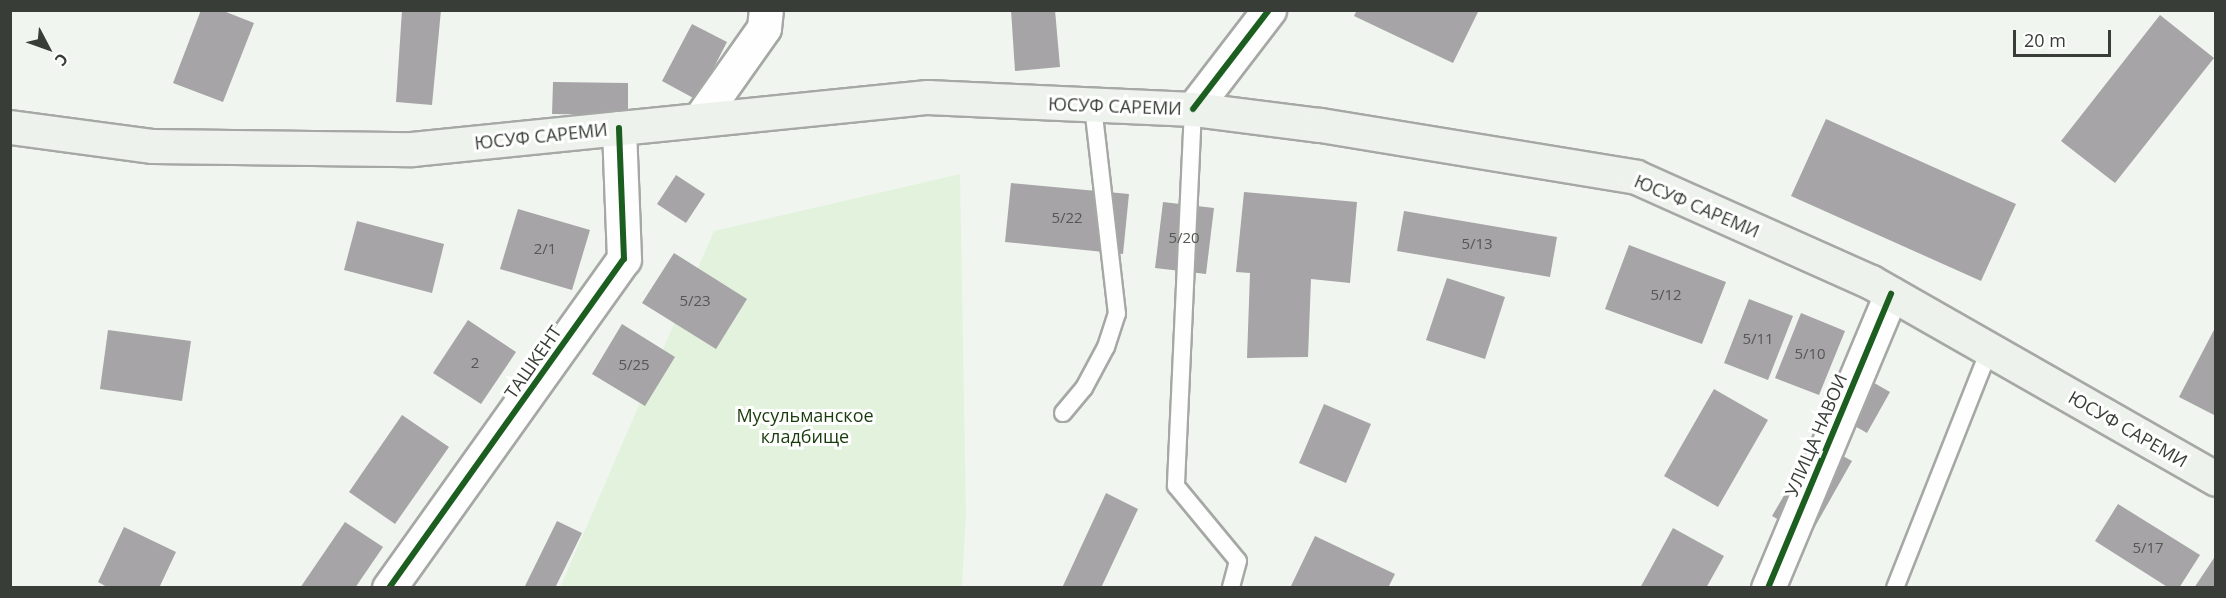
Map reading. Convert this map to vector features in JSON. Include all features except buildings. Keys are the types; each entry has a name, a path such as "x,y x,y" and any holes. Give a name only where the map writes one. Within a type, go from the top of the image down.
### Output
{"main road":[{"name":"ЮСУФ САРЕМИ","path":"10,127 153,146 412,149 927,97 1193,110 1320,125 1636,177 1891,294 2216,479"}],"street":[{"path":"1193,110 1269,10"},
{"path":"699,120 757,16"},
{"name":"ТАШКЕНТ","path":"389,588 624,259 619,128"},
{"name":"УЛИЦА НАВОИ","path":"1768,588 1891,294"}],"lane":[{"path":"1063,412 1084,388 1106,347 1117,314 1093,106"},
{"path":"1193,110 1176,486 1238,561 1231,588"},
{"path":"1895,588 1989,350"}],"green space":[{"name":"Мусульманское кладбище","path":"960,174 966,514 962,587 560,588 714,231"}],"cycle path":[{"path":"1193,109 1269,10"},
{"path":"389,588 624,259 619,128"},
{"path":"1768,588 1891,294"}]}
